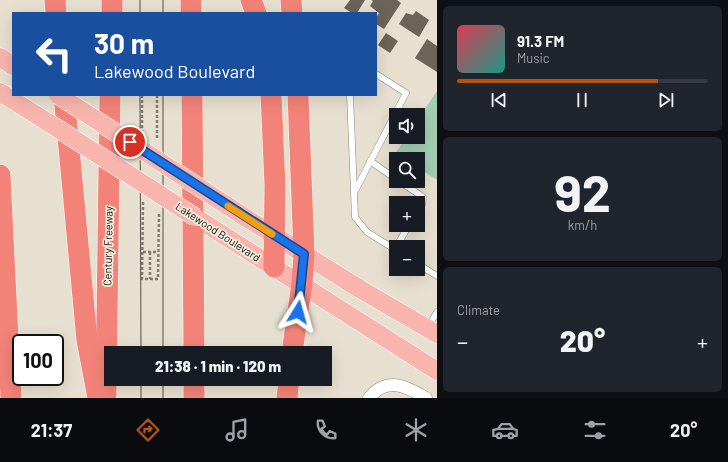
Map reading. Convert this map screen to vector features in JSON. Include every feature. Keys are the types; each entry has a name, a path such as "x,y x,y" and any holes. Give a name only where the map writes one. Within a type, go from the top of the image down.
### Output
{"highway":[{"path":"55,0 56,12"},
{"path":"112,0 112,12"},
{"path":"191,0 191,12"},
{"path":"251,0 256,12"},
{"path":"291,0 292,12"},
{"path":"64,96 87,340 98,398"},
{"name":"Century Freeway","path":"106,398 110,96"},
{"path":"192,96 194,346"},
{"path":"271,96 275,236 274,267"},
{"path":"293,346 302,283 304,254 298,96"},
{"path":"0,175 11,398"},
{"path":"194,386 194,398"},
{"path":"287,398 288,386"}],"main road":[{"path":"0,57 12,65"},
{"name":"Lakewood Boulevard","path":"0,92 243,248 302,283 350,316 437,371"},
{"path":"60,96 240,214 432,331"}],"street":[{"path":"369,398 375,391 387,386 402,385 426,398"}],"lane":[{"path":"354,193 406,93 377,75"},
{"path":"350,96 355,217 367,232 389,246"},
{"path":"370,161 389,174"},
{"path":"410,188 422,196"},
{"path":"425,268 437,276"},
{"path":"432,331 437,312"}],"path":[{"path":"142,96 142,150"},
{"path":"158,96 158,160"},
{"path":"143,184 142,279 158,279 159,194"},
{"path":"143,252 156,252"},
{"path":"150,252 150,279"}],"green space":[{"path":"437,91 437,180 425,172 425,152 396,152 401,144 425,144 425,109"}],"building":[{"path":"350,0 365,0 358,12 350,12 344,8"},
{"path":"371,0 397,0 401,3 384,29 377,25 377,16 379,13 370,6 373,1"},
{"path":"416,11 429,20 419,37 399,24 406,13 413,15"},
{"path":"386,33 398,41 390,53 378,45"},
{"path":"427,39 437,46 437,72 415,58"}],"tram line":[{"path":"140,0 140,12"},
{"path":"163,0 163,12"},
{"path":"140,96 141,346"},
{"path":"163,96 163,346"},
{"path":"141,386 141,398"},
{"path":"163,386 163,398"}],"slow traffic":[{"path":"228,206 272,234"}],"route":[{"path":"130,142 304,254 298,312"}]}
